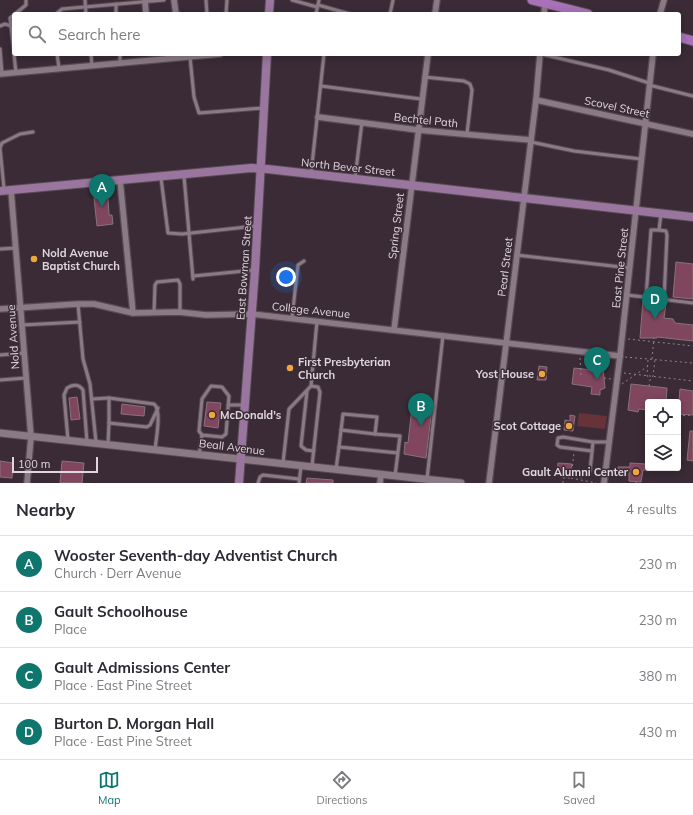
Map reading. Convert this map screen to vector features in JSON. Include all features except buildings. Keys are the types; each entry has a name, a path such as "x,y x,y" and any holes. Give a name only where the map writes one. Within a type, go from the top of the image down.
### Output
{"main road":[{"path":"269,12 270,0"},
{"path":"532,0 550,3 581,12"},
{"path":"681,38 693,41"},
{"name":"East Bowman Street","path":"239,483 258,226 267,56"},
{"name":"North Bever Street","path":"5,191 260,168 693,217"}],"street":[{"path":"174,0 176,12"},
{"path":"435,12 437,0"},
{"path":"661,12 664,0"},
{"path":"145,1 146,12"},
{"path":"545,12 550,3"},
{"path":"150,56 151,61"},
{"path":"1,74 151,61 179,56 197,56"},
{"name":"Spring Street","path":"394,330 428,56"},
{"name":"Pearl Street","path":"489,483 541,56"},
{"name":"East Pine Street","path":"604,483 627,295 653,56"},
{"name":"Scovel Street","path":"536,100 693,134"},
{"name":"Bechtel Path","path":"318,117 418,130 531,141"},
{"path":"120,180 133,313"},
{"name":"Nold Avenue","path":"5,191 17,248 31,436 27,483"},
{"name":"College Avenue","path":"0,309 94,304 133,313 180,312 206,315 252,314 620,356"},
{"name":"Beall Avenue","path":"0,433 96,442 241,460 461,483"},
{"path":"380,483 381,475"}],"lane":[{"path":"17,12 26,5 26,0"},
{"path":"85,0 86,12"},
{"path":"58,12 62,9 133,1 164,0"},
{"path":"206,0 207,12"},
{"path":"226,12 227,0"},
{"path":"292,0 342,12"},
{"path":"316,12 319,0"},
{"path":"390,12 392,0"},
{"path":"116,4 116,12"},
{"path":"12,16 10,18 12,35"},
{"path":"0,26 5,24 11,26"},
{"path":"0,50 1,74"},
{"path":"14,56 16,73"},
{"path":"57,56 59,69"},
{"path":"91,56 92,66"},
{"path":"120,56 120,64"},
{"path":"311,174 324,56"},
{"path":"550,56 609,70 649,84 693,96"},
{"path":"190,57 194,97 199,113 264,108"},
{"path":"424,77 464,81 470,84 472,90 466,134"},
{"path":"321,86 422,99"},
{"path":"355,179 362,122"},
{"path":"5,191 1,145 2,143 20,134 33,132"},
{"path":"531,141 574,151 641,159"},
{"path":"184,174 193,278 255,270"},
{"path":"160,176 168,233 188,233 258,226"},
{"path":"659,230 661,214"},
{"path":"646,297 651,230 666,231 664,300"},
{"path":"0,249 17,248"},
{"path":"516,255 630,268"},
{"path":"292,318 298,264 304,261"},
{"path":"154,313 155,285 157,282 171,280 178,280 180,284 180,312"},
{"path":"627,295 693,303"},
{"path":"78,304 83,359 90,384 96,442"},
{"path":"283,464 289,409 312,386 317,321"},
{"path":"22,325 80,322"},
{"path":"427,479 443,335"},
{"path":"0,355 24,353"},
{"path":"0,380 26,378"},
{"path":"68,440 64,395 67,388 76,385 83,390 87,442"},
{"path":"199,455 202,435 199,431 202,399 210,387 213,386 224,388 229,394 224,436 202,435"},
{"path":"312,386 318,387 320,392 312,467"},
{"path":"307,391 302,446 306,450 314,451"},
{"path":"92,399 109,398 154,404 158,408"},
{"path":"108,444 109,398"},
{"path":"228,405 245,406"},
{"path":"109,423 147,427 150,425 158,408"},
{"path":"155,450 158,408"},
{"path":"336,470 343,414 377,417 375,434"},
{"path":"341,430 400,436 396,476"},
{"path":"592,451 560,447 557,445 558,438 563,437 593,442 609,442"},
{"path":"590,471 593,442"},
{"path":"339,447 398,453"},
{"path":"258,483 260,477 263,475 299,481 301,466"}],"path":[{"path":"652,359 654,338"},
{"path":"627,339 693,346"},
{"path":"620,356 693,363"},
{"path":"580,357 581,374"},
{"path":"648,359 647,375 650,380"},
{"path":"649,386 650,380 653,376 655,360"},
{"path":"622,384 648,366"},
{"path":"624,373 693,381"},
{"path":"604,378 612,379"},
{"path":"681,416 693,415"},
{"path":"571,478 575,449"},
{"path":"572,471 582,479"},
{"path":"562,483 563,477 582,479 596,483"}],"shaded area":[{"path":"579,413 607,416 605,429 577,426"}],"place":[{"name":"Wooster Seventh-day Adventist Church","path":"102,207"},
{"name":"Nold Avenue Baptist Church","path":"34,259"},
{"name":"Burton D. Morgan Hall","path":"655,319"},
{"name":"First Presbyterian Church","path":"290,368"},
{"name":"Yost House","path":"542,374"},
{"name":"Gault Admissions Center","path":"597,380"},
{"name":"McDonald's","path":"212,415"},
{"name":"Gault Schoolhouse","path":"421,426"},
{"name":"Scot Cottage","path":"569,426"},
{"name":"Gault Alumni Center","path":"636,472"}]}
